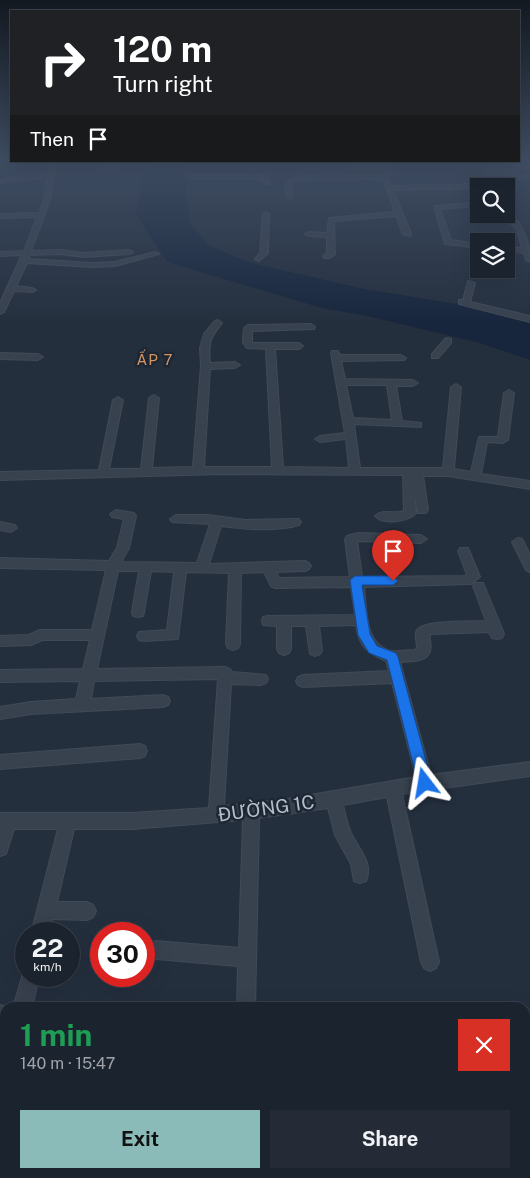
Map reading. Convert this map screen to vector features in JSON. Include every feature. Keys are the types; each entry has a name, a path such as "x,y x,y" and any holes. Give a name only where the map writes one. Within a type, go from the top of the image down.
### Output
{"street":[{"path":"259,259 264,253 266,214"},
{"path":"327,256 331,254 332,235 330,225 332,219 398,214 407,234"},
{"path":"437,214 448,242 470,246"},
{"path":"0,216 42,215 24,262 0,312"},
{"path":"514,223 520,230 530,260"},
{"path":"309,234 332,235"},
{"path":"0,254 60,252 83,255 129,252"},
{"path":"24,262 92,265 116,264 155,254"},
{"path":"471,283 464,303 530,319"},
{"path":"11,288 32,290"},
{"path":"198,471 206,366 204,348 208,334 218,323"},
{"path":"299,328 300,347 250,346 246,343 248,328 311,327"},
{"path":"435,356 448,341"},
{"path":"270,345 278,470"},
{"path":"355,472 349,421 336,355 401,358"},
{"path":"0,356 38,358"},
{"path":"206,366 235,365"},
{"path":"341,382 413,383"},
{"path":"391,383 398,424"},
{"path":"448,472 456,387"},
{"path":"475,477 483,439 502,440 509,393"},
{"path":"146,473 154,398"},
{"path":"103,474 118,400"},
{"path":"349,421 417,425"},
{"path":"320,439 350,435"},
{"path":"0,476 278,470 448,472 530,485"},
{"path":"413,472 422,510"},
{"path":"381,516 403,517 410,512 408,483 413,472"},
{"path":"82,705 113,565 123,548 130,516 116,514"},
{"path":"176,519 207,519 244,525 271,525 295,522"},
{"path":"202,568 217,522"},
{"path":"421,539 351,539 355,580 364,635 373,649 392,657 418,655 424,650 422,633 427,629 496,630 479,586"},
{"path":"518,542 530,567"},
{"path":"268,568 275,583 355,580 472,580 474,577 464,551"},
{"path":"0,563 235,569 305,566"},
{"path":"138,612 146,566"},
{"path":"144,636 174,636 181,567"},
{"path":"233,644 235,569"},
{"path":"268,621 362,620"},
{"path":"284,621 284,649"},
{"path":"312,622 315,650"},
{"path":"0,641 31,640 40,635 96,635"},
{"path":"392,657 425,783"},
{"path":"0,676 222,671 225,673 225,678 216,815"},
{"path":"303,681 398,677"},
{"path":"225,678 261,679"},
{"path":"0,712 163,701"},
{"path":"0,762 140,751"},
{"name":"ĐƯỜNG 1C","path":"4,821 132,821 251,812 425,783 530,770"},
{"path":"393,788 430,962"},
{"path":"333,798 343,835 359,862 360,875"},
{"path":"246,1002 251,812"},
{"path":"42,922 68,820"},
{"path":"0,848 4,821"},
{"path":"45,910 87,911"},
{"path":"156,950 247,958"},
{"path":"24,1002 27,987"}],"water":[{"path":"136,214 189,214 190,223 208,245 251,263 369,290 489,309 530,320 530,360 480,343 363,315 322,308 167,262"}],"district":[{"name":"ẤP 7","path":"155,359"}],"route":[{"path":"393,581 355,580 364,635 373,649 392,657 425,783"}]}
